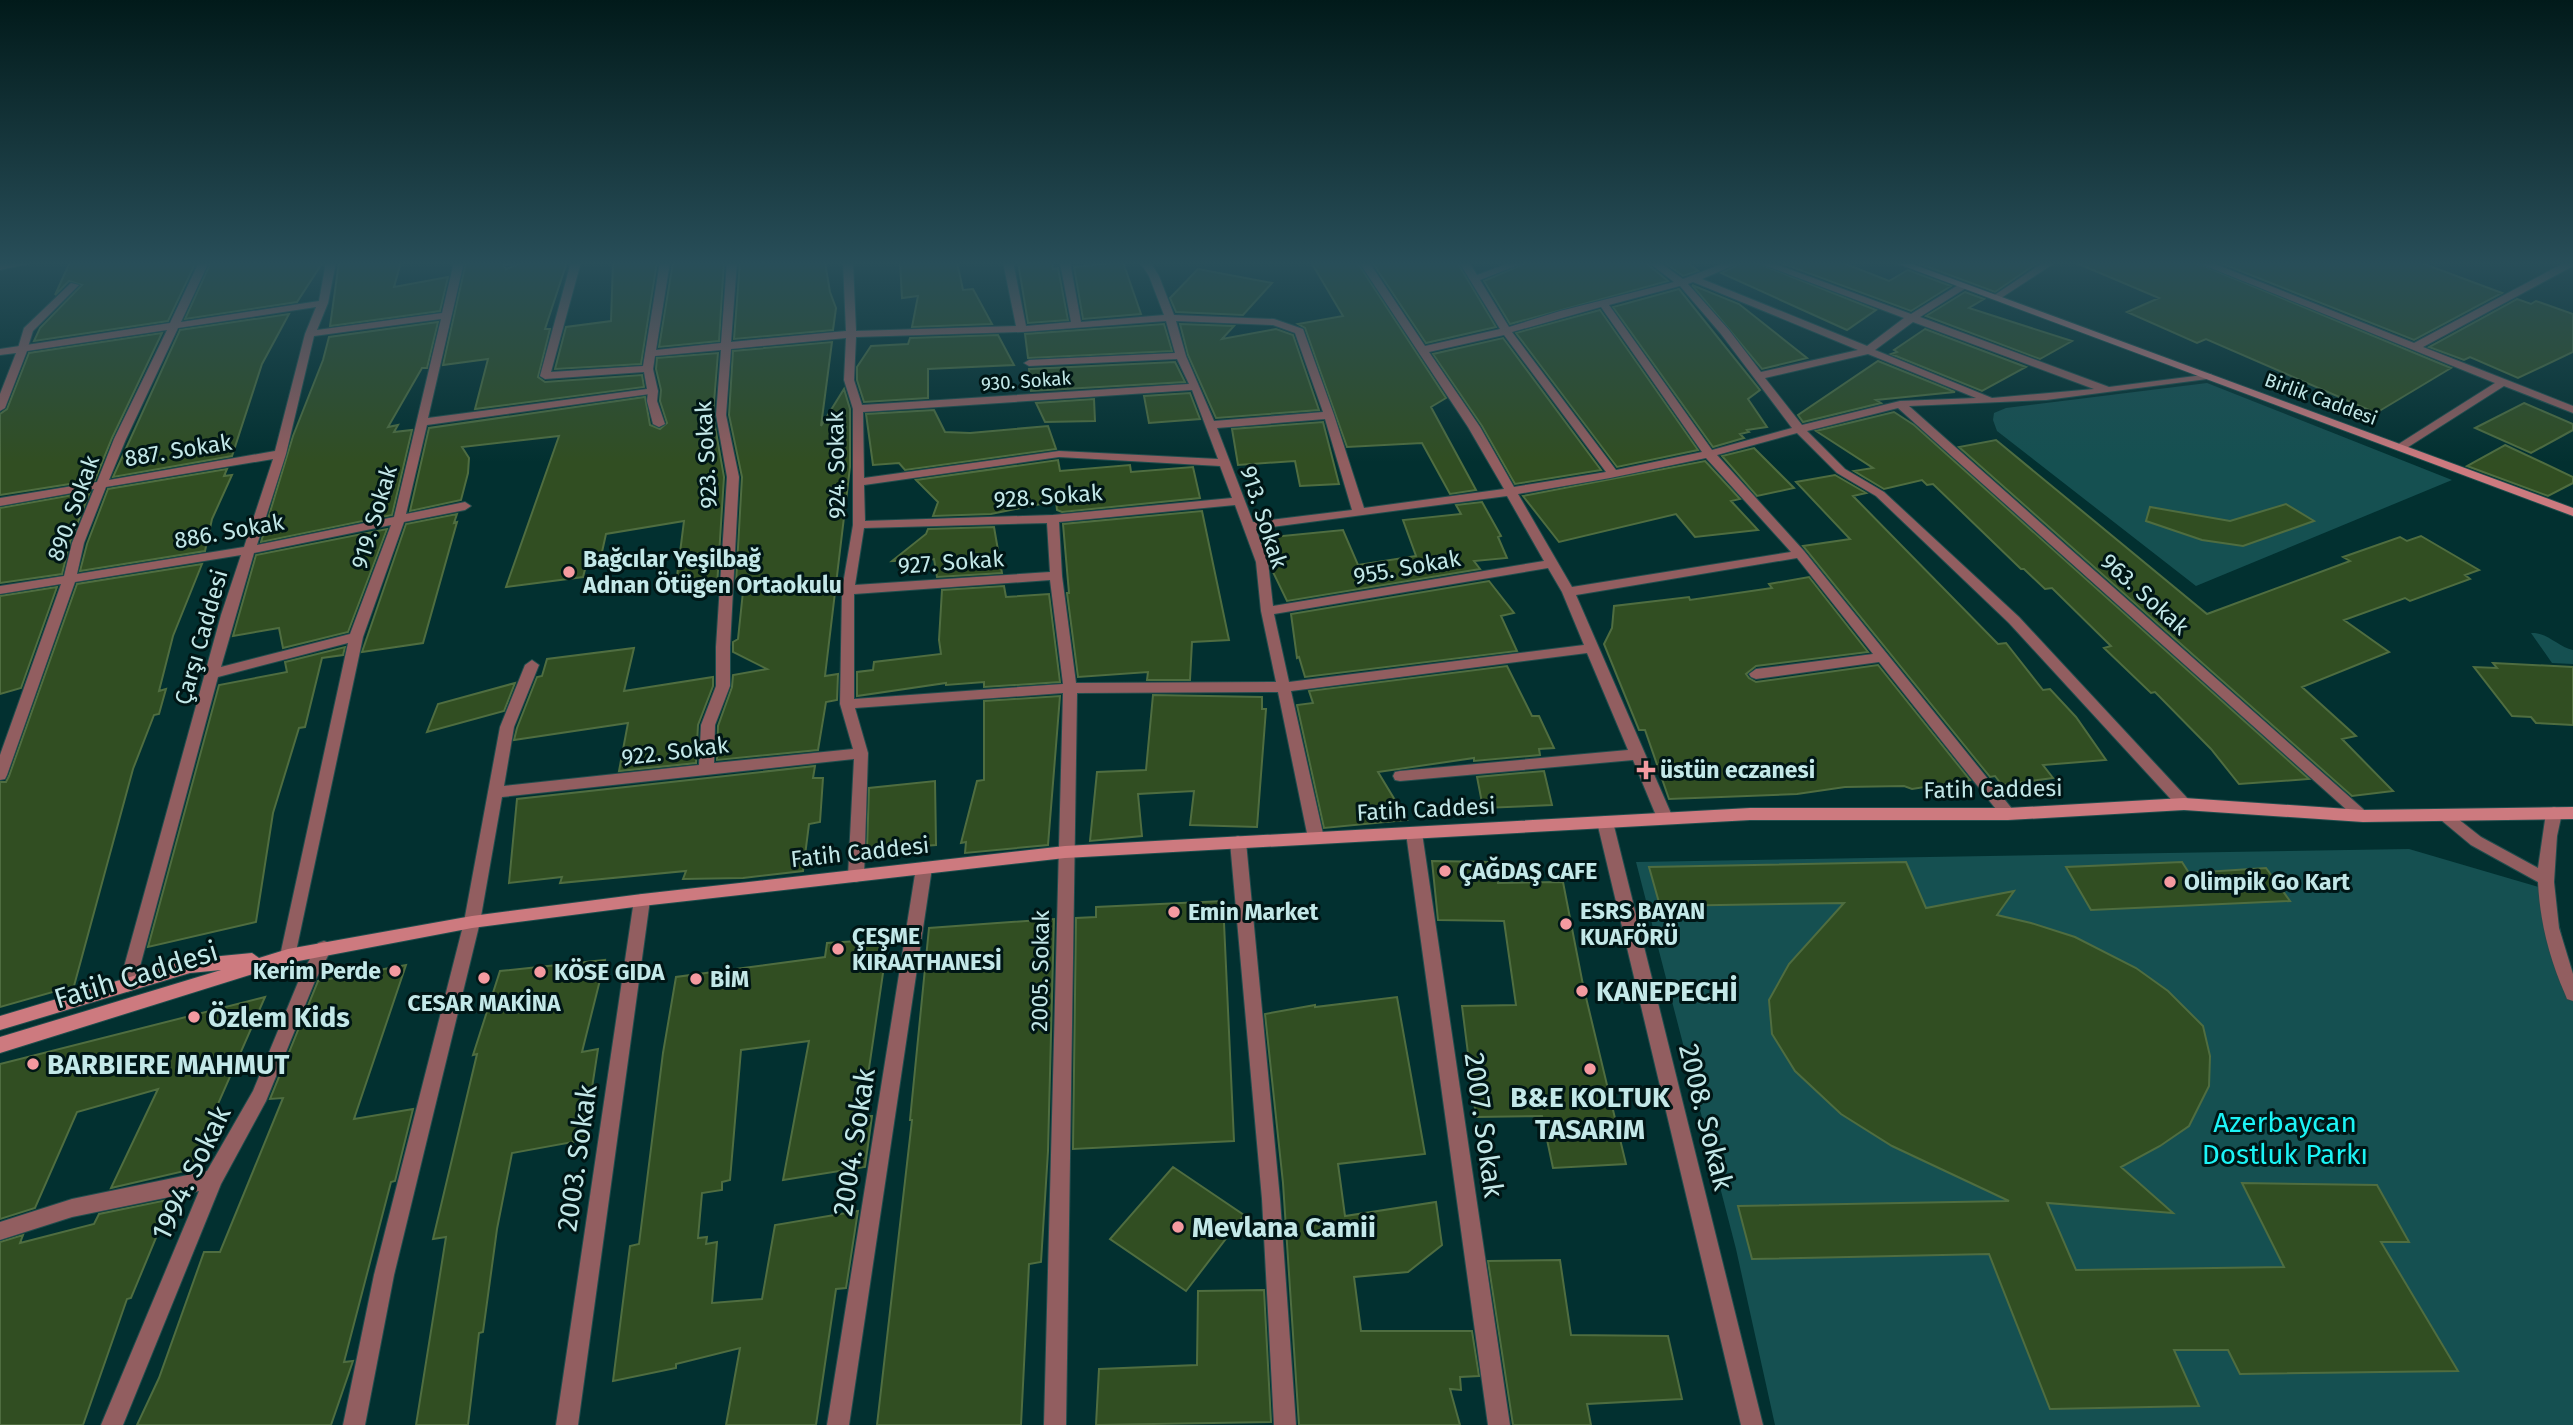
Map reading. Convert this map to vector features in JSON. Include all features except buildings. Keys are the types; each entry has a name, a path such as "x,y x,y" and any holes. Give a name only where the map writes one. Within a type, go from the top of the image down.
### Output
{"main road":[{"name":"Birlik Caddesi","path":"2078,328 2573,511"},
{"name":"Fatih Caddesi","path":"0,1045 288,956 324,948 472,922 1065,852 1750,814 2008,814 2185,804 2363,816 2573,813"},
{"name":"Fatih Caddesi","path":"0,1023 190,966 288,956"}],"street":[{"path":"0,408 30,328"},
{"path":"0,352 151,328"},
{"name":"890. Sokak","path":"0,775 69,579 78,543 120,439 172,328"},
{"name":"Çarşı Caddesi","path":"127,985 212,674 280,454 312,328"},
{"path":"310,334 352,328"},
{"name":"919. Sokak","path":"288,956 356,637 399,520 443,328"},
{"path":"558,328 545,376 649,369"},
{"path":"656,328 649,369 652,401 659,424"},
{"name":"923. Sokak","path":"706,769 708,725 723,685 733,477 722,415 728,328"},
{"name":"924. Sokak","path":"851,328 849,380 858,409 859,526 848,590 847,704 860,752 856,876"},
{"path":"653,353 851,334 1027,328"},
{"name":"913. Sokak","path":"1173,328 1181,356 1196,387 1262,562 1267,611 1316,838"},
{"path":"1292,328 1299,331 1359,512"},
{"path":"1407,328 1474,426 1553,563 1665,818"},
{"path":"1422,351 1515,328"},
{"path":"1622,328 1709,454 1800,554 2008,814"},
{"path":"1722,328 1798,429 1841,471 1880,494 2014,620 2185,804"},
{"path":"1813,328 1993,401"},
{"path":"1758,376 1867,351 1897,328"},
{"path":"1937,328 2109,390"},
{"path":"2370,328 2573,410"},
{"path":"2414,346 2447,328"},
{"path":"1506,331 1613,474"},
{"path":"1029,363 1181,356"},
{"path":"1248,526 1512,491 1613,474 1709,454 1900,404 1993,401 2109,390 2207,376"},
{"path":"2401,447 2502,383"},
{"name":"930. Sokak","path":"858,409 1196,387"},
{"path":"422,422 653,391"},
{"name":"963. Sokak","path":"1900,404 2363,816"},
{"path":"1210,425 1329,415"},
{"name":"887. Sokak","path":"0,502 280,454"},
{"path":"858,482 1059,454 1224,463"},
{"name":"928. Sokak","path":"859,526 1054,519 1239,501"},
{"name":"886. Sokak","path":"0,590 249,550 465,506"},
{"name":"2005. Sokak","path":"1054,519 1056,576 1070,688 1055,1425"},
{"path":"1568,592 1800,554"},
{"name":"955. Sokak","path":"1267,611 1553,563"},
{"name":"927. Sokak","path":"848,590 1056,576"},
{"path":"212,674 356,637"},
{"path":"847,704 1070,688 1285,687 1592,648"},
{"path":"1755,674 1881,657"},
{"path":"354,1425 384,1275 472,922 510,716 533,665"},
{"name":"922. Sokak","path":"495,792 860,752"},
{"path":"1399,776 1637,754"},
{"path":"2554,813 2548,835 2544,878 2556,947 2573,994"},
{"path":"2443,815 2476,841 2544,878"},
{"name":"2008. Sokak","path":"1605,822 1752,1425"},
{"name":"2007. Sokak","path":"1414,833 1499,1425"},
{"path":"1238,842 1271,1199 1285,1425"},
{"name":"2004. Sokak","path":"838,1425 925,868"},
{"name":"2003. Sokak","path":"567,1425 642,900"},
{"name":"1994. Sokak","path":"112,1425 213,1178 260,1095 307,980 324,948"},
{"path":"0,1231 72,1208 213,1178"}],"green space":[{"path":"2207,383 2452,480 2196,586 1997,431 1993,420 1994,413 2006,408"},
{"path":"2531,633 2542,635 2573,650 2573,664 2552,663"},
{"name":"Azerbaycan Dostluk Parkı","path":"2409,849 2552,891 2573,984 2573,1425 1775,1425 1736,1249 1636,862"}],"place":[{"name":"Bağcılar Yeşilbağ Adnan Ötügen Ortaokulu","path":"569,572"},
{"name":"üstün eczanesi","path":"1646,770"},
{"name":"ÇAĞDAŞ CAFE","path":"1445,871"},
{"name":"Olimpik Go Kart","path":"2170,882"},
{"name":"Emin Market","path":"1174,912"},
{"name":"ESRS BAYAN KUAFÖRÜ","path":"1566,924"},
{"name":"ÇEŞME KIRAATHANESİ","path":"838,949"},
{"name":"Kerim Perde","path":"395,971"},
{"name":"KÖSE GIDA","path":"540,972"},
{"name":"CESAR MAKİNA","path":"484,978"},
{"name":"BİM","path":"696,979"},
{"name":"KANEPECHİ","path":"1582,991"},
{"name":"Özlem Kids","path":"194,1017"},
{"name":"BARBIERE MAHMUT","path":"33,1064"},
{"name":"B&E KOLTUK TASARIM","path":"1590,1069"},
{"name":"Mevlana Camii","path":"1178,1227"}]}
